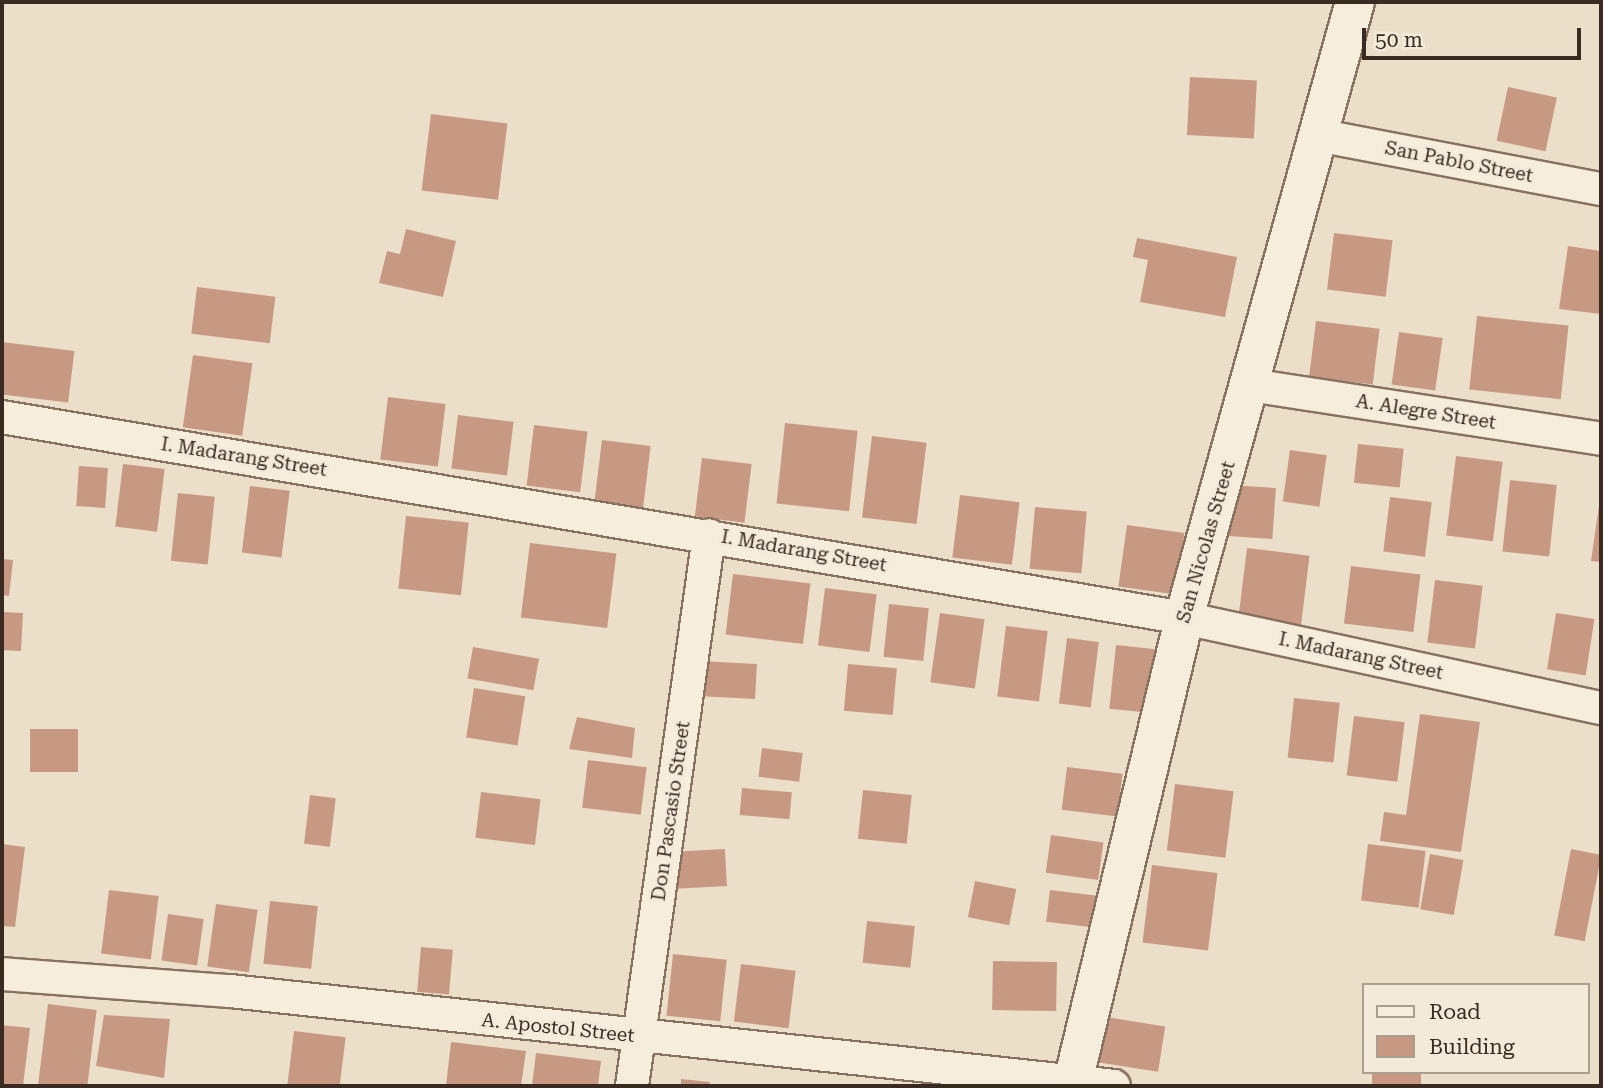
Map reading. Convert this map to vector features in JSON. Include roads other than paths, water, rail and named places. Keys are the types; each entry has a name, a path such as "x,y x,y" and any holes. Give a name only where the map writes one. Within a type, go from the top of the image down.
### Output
{"street":[{"name":"San Nicolas Street","path":"1073,1084 1184,618 1251,385 1355,2"},
{"name":"San Pablo Street","path":"1317,135 1601,188"},
{"name":"A. Alegre Street","path":"1251,385 1601,439"},
{"name":"I. Madarang Street","path":"2,417 709,535 1184,618 1601,708"},
{"name":"Don Pascasio Street","path":"632,1086 709,535"},
{"name":"A. Apostol Street","path":"2,974 230,991 1073,1084 1114,1086"}]}
